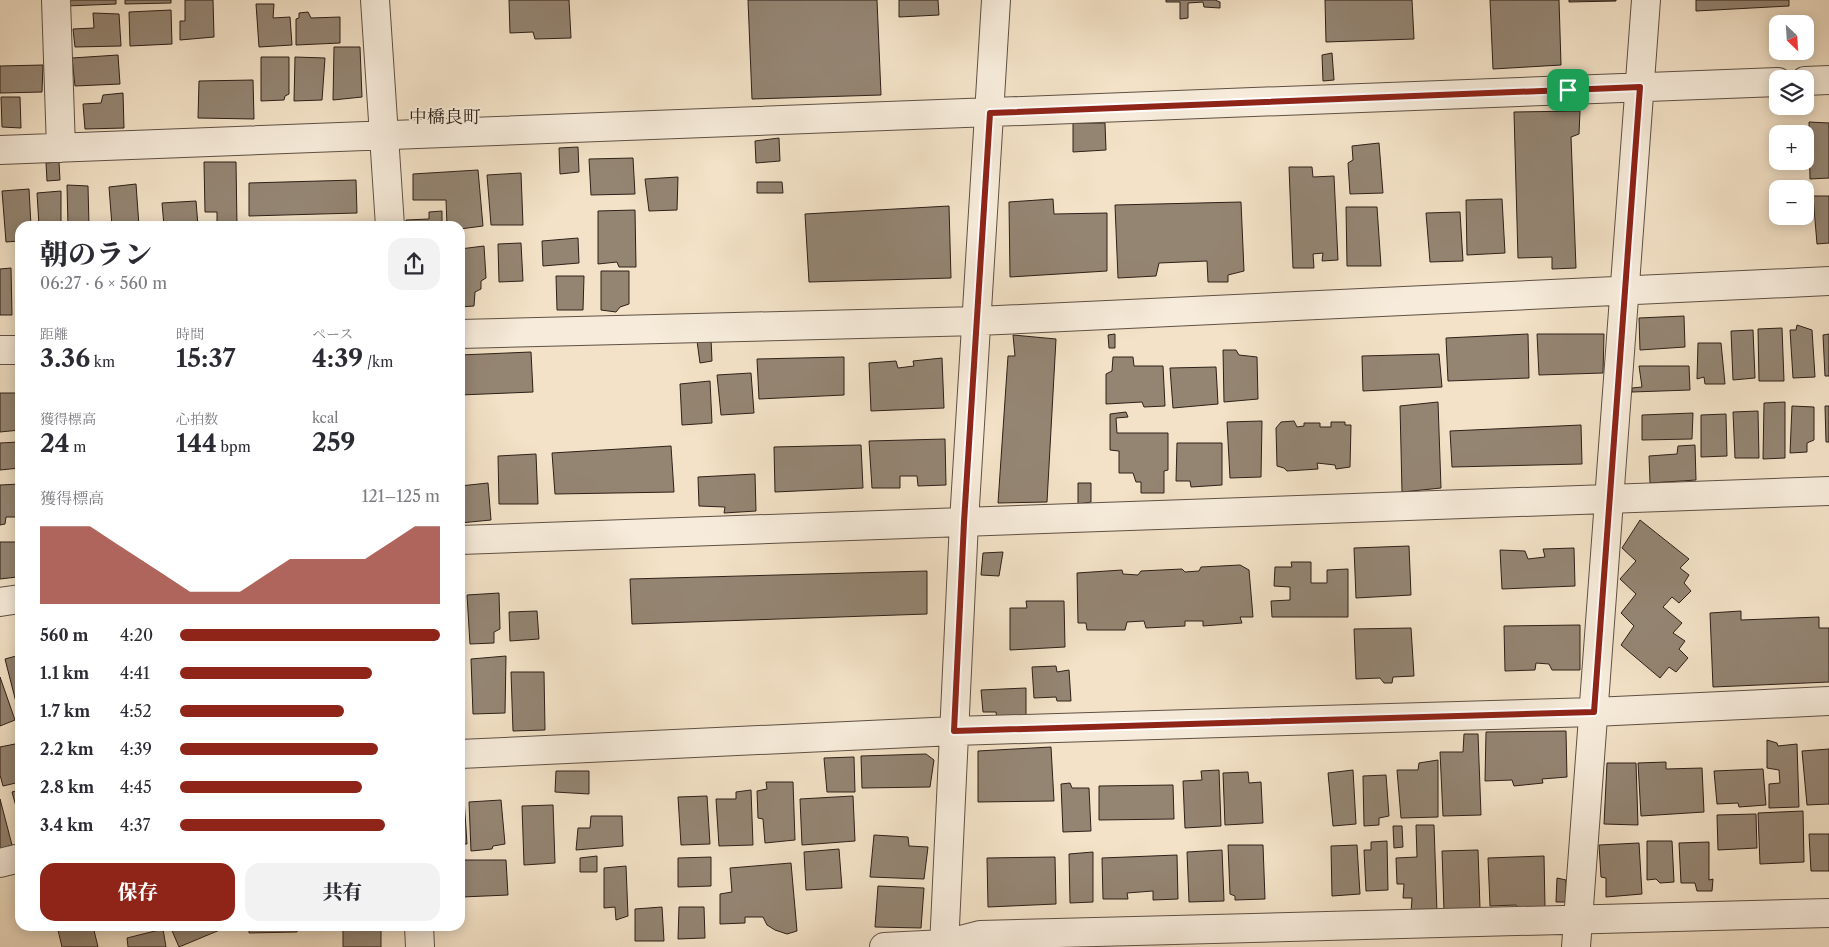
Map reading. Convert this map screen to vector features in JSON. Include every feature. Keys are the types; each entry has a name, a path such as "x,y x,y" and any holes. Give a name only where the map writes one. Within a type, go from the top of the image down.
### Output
{"street":[{"path":"56,0 61,148"},
{"path":"374,0 390,221"},
{"path":"944,946 964,522 978,321 996,0"},
{"path":"1576,934 1646,0"},
{"path":"1814,81 1829,80"},
{"path":"0,150 1769,82"},
{"path":"465,334 978,321 1829,280"},
{"path":"0,350 15,350"},
{"path":"465,540 1829,491"},
{"path":"0,602 15,600"},
{"path":"465,754 954,731 1594,712 1829,701"},
{"path":"0,863 15,859"},
{"path":"884,947 944,946 980,934 1576,934 1829,912"},
{"path":"419,931 420,947"}],"building":[{"path":"66,0 116,0 116,4 66,6"},
{"path":"125,0 171,0 171,3 125,4"},
{"path":"185,0 213,0 214,37 180,40 180,21 185,21"},
{"path":"509,0 569,0 571,38 535,39 533,32 510,33"},
{"path":"748,0 877,0 881,95 752,99"},
{"path":"899,0 938,0 939,15 899,17"},
{"path":"1166,0 1215,0 1220,2 1220,8 1204,7 1203,2 1188,3 1188,18 1180,19 1180,2 1166,2"},
{"path":"1325,0 1412,0 1414,39 1326,42"},
{"path":"1490,0 1559,0 1561,65 1493,69"},
{"path":"1569,0 1616,0 1616,1 1569,2"},
{"path":"1696,0 1789,0 1789,6 1696,11"},
{"path":"256,4 274,4 273,18 290,17 292,45 259,47"},
{"path":"171,10 172,44 130,46 129,12"},
{"path":"308,12 311,18 340,17 340,43 296,45 296,19 299,18 299,13"},
{"path":"93,13 119,14 121,46 75,47 73,29 94,28"},
{"path":"334,47 360,47 362,97 333,100"},
{"path":"1332,53 1334,80 1323,81 1322,55"},
{"path":"118,55 120,84 75,86 72,58"},
{"path":"261,57 289,57 289,94 285,96 284,100 261,101"},
{"path":"295,57 325,58 322,100 294,101"},
{"path":"43,65 42,92 0,93 0,66"},
{"path":"253,80 254,119 198,118 199,81"},
{"path":"123,93 124,128 85,129 83,104 101,103 103,95"},
{"path":"1,97 20,97 21,128 2,127"},
{"path":"1580,111 1579,134 1571,137 1576,268 1552,269 1552,257 1518,258 1514,112"},
{"path":"1809,122 1829,123 1829,178 1810,179 1810,170 1814,170 1814,125 1809,125"},
{"path":"1073,123 1105,123 1106,150 1073,152"},
{"path":"779,138 780,161 756,163 755,141"},
{"path":"1379,143 1383,193 1350,194 1348,163 1353,160 1352,146"},
{"path":"578,147 579,172 560,174 559,148"},
{"path":"633,158 635,194 591,195 589,159"},
{"path":"59,162 60,180 47,181 46,163"},
{"path":"204,162 236,162 237,221 217,221 217,212 205,212"},
{"path":"1289,167 1312,167 1313,177 1334,176 1338,260 1322,261 1323,253 1313,254 1314,268 1293,268"},
{"path":"478,170 483,226 465,228 465,221 447,221 446,200 413,200 413,174"},
{"path":"521,173 523,225 491,225 487,175"},
{"path":"678,177 677,210 649,211 645,179"},
{"path":"356,180 357,213 249,216 249,183"},
{"path":"757,182 782,182 783,193 757,193"},
{"path":"136,184 139,221 112,221 109,187"},
{"path":"67,185 88,186 89,221 68,221"},
{"path":"29,189 31,221 15,221 15,241 6,242 2,191"},
{"path":"61,191 61,221 39,221 37,193"},
{"path":"1814,196 1829,196 1829,243 1817,244"},
{"path":"1053,199 1054,214 1107,213 1107,271 1010,277 1009,202"},
{"path":"1502,199 1505,253 1467,255 1466,200"},
{"path":"196,201 198,221 164,221 162,203"},
{"path":"1241,202 1244,271 1228,275 1228,282 1208,282 1207,261 1159,263 1156,276 1118,278 1115,205"},
{"path":"949,206 951,278 809,282 805,214"},
{"path":"1346,207 1377,207 1381,266 1347,266"},
{"path":"635,210 636,267 619,267 617,262 598,264 598,211"},
{"path":"442,211 442,221 406,221 429,219 429,212"},
{"path":"1460,212 1463,261 1430,262 1426,213"},
{"path":"578,238 579,263 543,266 542,241"},
{"path":"521,243 523,281 499,282 498,244"},
{"path":"484,246 486,278 481,281 481,289 475,292 474,306 465,307 465,248"},
{"path":"11,268 12,315 0,315 0,269"},
{"path":"601,271 629,271 629,304 620,307 616,312 601,310"},
{"path":"556,276 584,276 583,310 557,310"},
{"path":"1684,316 1685,347 1640,350 1639,318"},
{"path":"1797,325 1812,330 1815,377 1793,378 1790,330 1796,330"},
{"path":"1782,328 1784,381 1759,381 1758,329"},
{"path":"1753,330 1755,378 1733,380 1731,331"},
{"path":"1115,334 1115,348 1109,348 1108,335"},
{"path":"1528,334 1529,378 1448,381 1446,338"},
{"path":"1537,334 1604,334 1603,373 1539,375"},
{"path":"1829,334 1829,376 1825,376 1823,335"},
{"path":"1013,335 1056,339 1047,502 998,503 1008,356 1015,356"},
{"path":"711,339 712,361 700,363 697,341"},
{"path":"1698,343 1721,343 1725,384 1705,384 1704,377 1697,379"},
{"path":"1223,350 1236,350 1239,355 1257,357 1258,399 1224,402"},
{"path":"531,352 533,392 465,395 465,355"},
{"path":"1439,354 1442,387 1363,391 1362,356"},
{"path":"844,357 844,395 759,399 757,359"},
{"path":"1113,357 1133,357 1134,366 1163,366 1165,406 1144,407 1142,402 1106,404 1106,374 1112,371"},
{"path":"942,358 944,408 871,411 869,363 896,361 898,368 914,366 913,361"},
{"path":"1639,366 1689,366 1690,390 1632,392 1632,388 1642,387"},
{"path":"1216,367 1218,404 1173,408 1170,368"},
{"path":"751,373 754,413 721,415 717,375"},
{"path":"710,381 712,423 682,425 680,384"},
{"path":"0,393 15,393 15,430 0,432"},
{"path":"1438,402 1441,488 1402,492 1400,406"},
{"path":"1785,402 1785,458 1763,459 1764,403"},
{"path":"1792,406 1814,407 1814,440 1807,443 1807,452 1790,453"},
{"path":"1825,406 1829,406 1829,442 1826,442"},
{"path":"1758,411 1759,458 1735,458 1733,412"},
{"path":"1126,412 1128,417 1116,418 1117,433 1168,433 1168,470 1164,471 1164,493 1141,493 1141,482 1136,482 1133,473 1119,473 1119,451 1110,450 1110,414"},
{"path":"1693,413 1692,439 1642,440 1642,415"},
{"path":"1726,414 1727,456 1701,457 1701,415"},
{"path":"1262,421 1261,477 1230,478 1227,422"},
{"path":"1294,421 1297,427 1304,426 1304,423 1320,423 1320,427 1331,427 1331,422 1345,422 1345,425 1351,425 1350,467 1336,469 1335,465 1317,463 1318,469 1287,471 1277,466 1276,428 1281,422"},
{"path":"1581,425 1582,464 1452,467 1450,431"},
{"path":"945,439 946,485 918,486 917,476 900,476 900,488 872,488 869,441"},
{"path":"15,442 15,468 0,470 0,443"},
{"path":"1177,443 1222,443 1222,485 1191,487 1190,481 1176,481"},
{"path":"861,445 863,488 775,492 774,447"},
{"path":"1695,445 1696,480 1650,483 1649,456 1677,454 1678,446"},
{"path":"671,446 674,492 555,494 552,453"},
{"path":"536,454 538,504 499,504 498,456"},
{"path":"755,474 756,511 724,513 725,507 699,506 698,477"},
{"path":"488,483 491,520 465,523 465,485"},
{"path":"1078,483 1091,483 1091,502 1078,504"},
{"path":"15,484 15,517 6,517 5,524 0,525 0,485"},
{"path":"1640,520 1689,559 1680,568 1689,575 1684,583 1691,591 1679,603 1672,597 1663,607 1682,623 1673,633 1685,641 1679,649 1688,658 1676,672 1669,667 1660,678 1621,645 1634,626 1621,613 1636,594 1620,579 1636,561 1622,548"},
{"path":"0,542 15,542 15,577 0,579"},
{"path":"1409,546 1411,595 1356,598 1354,548"},
{"path":"1574,548 1575,586 1502,589 1500,550 1525,551 1528,559 1545,557 1543,549"},
{"path":"1003,552 999,576 981,575 983,553"},
{"path":"1291,562 1311,562 1311,583 1327,583 1327,570 1348,569 1348,617 1272,617 1271,601 1290,600 1290,587 1274,586 1275,567 1292,567"},
{"path":"1240,565 1249,570 1253,617 1240,617 1242,623 1203,626 1203,621 1185,621 1185,626 1146,628 1144,621 1127,622 1125,630 1087,630 1086,623 1078,623 1077,573 1122,570 1123,574 1138,575 1141,571 1182,569 1185,572 1199,571 1201,567"},
{"path":"927,571 927,614 632,624 630,579"},
{"path":"499,593 500,629 494,632 494,643 470,644 467,595"},
{"path":"1026,601 1064,601 1065,647 1010,650 1010,608 1027,608"},
{"path":"537,611 539,639 510,641 509,612"},
{"path":"1741,611 1741,620 1819,617 1819,628 1829,628 1829,682 1713,687 1710,613"},
{"path":"1580,625 1580,670 1552,670 1549,664 1536,663 1535,670 1505,671 1504,626"},
{"path":"1411,628 1414,676 1393,677 1392,683 1384,683 1380,678 1356,679 1354,629"},
{"path":"15,656 15,698 5,659"},
{"path":"506,656 505,713 473,714 471,659"},
{"path":"1056,666 1057,672 1069,670 1071,701 1057,701 1056,697 1034,698 1032,667"},
{"path":"511,672 544,672 545,730 513,731"},
{"path":"0,677 15,720 0,726"},
{"path":"1026,688 1026,717 997,719 996,712 983,712 981,690"},
{"path":"1566,731 1567,777 1542,779 1543,783 1514,786 1512,780 1485,781 1486,732"},
{"path":"1464,734 1478,734 1481,815 1443,816 1440,752 1463,752"},
{"path":"1767,740 1777,743 1778,746 1797,744 1799,807 1769,808 1769,784 1780,783 1779,770 1767,768"},
{"path":"15,744 15,783 3,786 0,775 0,747"},
{"path":"1051,747 1054,801 978,802 978,751"},
{"path":"1829,749 1829,804 1807,805 1802,751"},
{"path":"926,754 934,760 930,787 862,788 861,756"},
{"path":"854,757 855,792 827,792 824,758"},
{"path":"1438,760 1438,817 1401,818 1397,770 1418,770 1419,763"},
{"path":"1666,762 1666,769 1702,768 1704,812 1641,816 1638,763"},
{"path":"1607,763 1636,763 1638,825 1604,824"},
{"path":"1763,769 1766,805 1739,807 1738,803 1717,804 1714,771"},
{"path":"1219,770 1221,826 1185,828 1183,781 1202,780 1201,771"},
{"path":"1353,770 1356,824 1333,826 1328,773"},
{"path":"556,771 589,771 589,794 555,792"},
{"path":"1248,772 1249,783 1261,782 1263,823 1225,825 1223,773"},
{"path":"1386,775 1389,816 1379,818 1379,825 1364,826 1363,776"},
{"path":"766,782 793,782 795,840 765,843 763,819 758,818 757,791 767,789"},
{"path":"1070,783 1072,788 1089,788 1091,831 1063,832 1061,784"},
{"path":"1173,785 1174,819 1099,820 1099,786"},
{"path":"751,790 753,845 719,846 716,799 736,799 736,792"},
{"path":"15,791 15,803 12,792"},
{"path":"707,796 710,844 681,845 678,797"},
{"path":"853,796 855,841 802,845 800,799"},
{"path":"0,799 12,845 0,849"},
{"path":"501,800 505,844 493,846 492,849 471,851 469,802"},
{"path":"553,805 555,863 524,865 522,806"},
{"path":"1803,811 1804,862 1760,864 1758,813"},
{"path":"465,813 467,844 465,844"},
{"path":"1756,814 1757,848 1718,850 1717,815"},
{"path":"591,816 622,816 623,846 576,850 578,828 590,828"},
{"path":"1416,825 1434,825 1437,912 1411,913 1412,898 1403,898 1404,884 1397,884 1396,858 1417,857"},
{"path":"1393,826 1402,826 1403,847 1394,848"},
{"path":"1809,834 1829,834 1829,871 1811,871"},
{"path":"874,835 908,837 909,846 928,847 924,879 870,877"},
{"path":"1387,841 1388,890 1366,891 1364,850 1371,850 1371,842"},
{"path":"1647,841 1672,841 1674,882 1660,883 1656,879 1647,880"},
{"path":"1709,842 1709,880 1713,879 1712,891 1697,891 1695,883 1681,883 1679,843"},
{"path":"1639,843 1642,894 1606,897 1606,878 1601,877 1599,845"},
{"path":"1228,845 1263,845 1265,899 1235,900 1235,896 1230,894"},
{"path":"1357,845 1360,894 1332,896 1331,846"},
{"path":"839,849 842,888 806,890 804,852"},
{"path":"1222,850 1224,901 1189,902 1187,852"},
{"path":"1478,850 1480,908 1444,911 1442,851"},
{"path":"1093,852 1093,902 1070,903 1069,854"},
{"path":"1177,855 1178,899 1153,900 1153,891 1127,893 1128,899 1103,899 1102,858"},
{"path":"597,856 597,872 580,872 580,858"},
{"path":"1544,856 1545,907 1519,910 1516,905 1490,906 1488,858"},
{"path":"711,857 711,886 678,887 678,858"},
{"path":"1055,857 1056,904 988,907 987,858"},
{"path":"465,860 506,860 508,895 465,897"},
{"path":"791,863 797,931 787,934 775,930 767,925 763,917 745,917 745,923 720,924 720,894 732,892 730,868"},
{"path":"626,866 628,916 616,920 615,907 604,908 604,868"},
{"path":"1557,878 1566,880 1566,902 1556,902"},
{"path":"878,886 924,888 921,928 875,927"},
{"path":"662,907 664,941 635,941 635,909"},
{"path":"679,907 704,907 705,938 678,939"},
{"path":"58,931 94,931 98,947 62,947"},
{"path":"155,931 163,931 166,947 128,947 127,938"},
{"path":"172,931 217,931 179,947"},
{"path":"249,931 297,931 297,932 249,933"},
{"path":"343,931 381,931 381,947 343,947"}],"district":[{"name":"中橋良町","path":"445,117"}],"route":[{"path":"1640,87 1594,712 954,731 964,522 990,113 1568,90 1640,87"}]}
